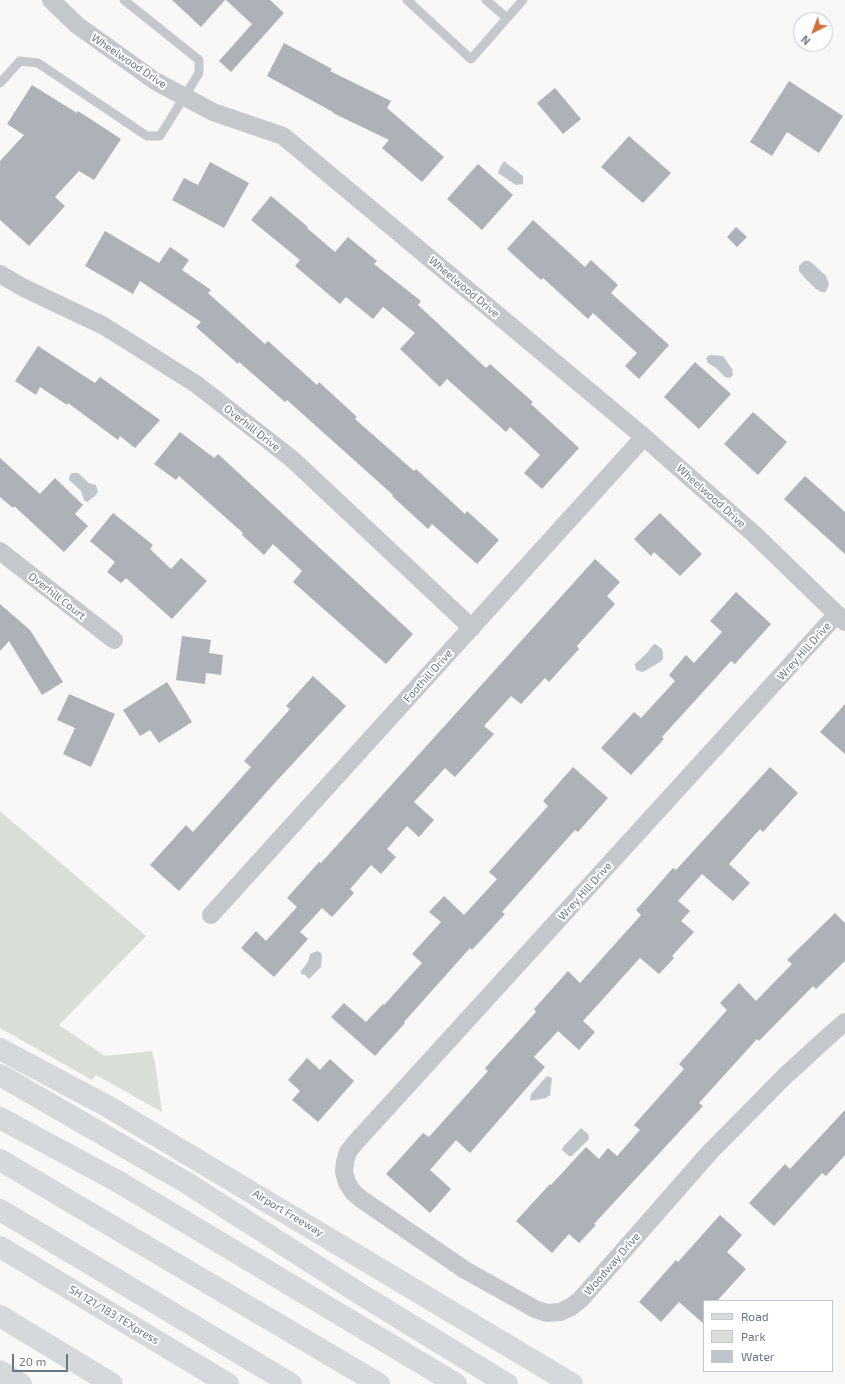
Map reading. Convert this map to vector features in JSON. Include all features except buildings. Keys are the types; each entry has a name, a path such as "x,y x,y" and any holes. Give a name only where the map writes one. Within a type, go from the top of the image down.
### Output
{"main road":[{"name":"Airport Freeway","path":"0,1049 107,1106 572,1384"},
{"path":"0,1075 187,1183 362,1295 507,1384"},
{"path":"0,1118 117,1181 456,1384"},
{"path":"0,1160 379,1384"},
{"path":"0,1210 291,1384"},
{"name":"SH 121/183 TEXpress","path":"0,1247 228,1384"},
{"path":"0,1316 112,1384"},
{"path":"0,1371 21,1384"}],"street":[{"name":"Wheelwood Drive","path":"51,0 77,24 155,81 213,112 283,136 644,437 754,534 841,618"},
{"name":"Overhill Drive","path":"0,274 24,288 104,326 196,384 292,459 472,628"},
{"name":"Foothill Drive","path":"211,915 644,437"},
{"name":"Overhill Court","path":"0,551 114,640"},
{"name":"Wrey Hill Drive","path":"344,1172 348,1152 355,1143 841,618"},
{"name":"Woodway Drive","path":"344,1172 347,1183 353,1192 465,1270 535,1310 547,1313 560,1312 571,1307 581,1299 710,1152 791,1071 845,1022"}],"lane":[{"path":"0,83 20,61 38,63 147,136 160,136 199,72 199,60 124,0"},
{"path":"407,0 471,59 523,0"},
{"path":"486,0 507,18"}],"green space":[{"path":"0,811 146,936 59,1025 105,1056 152,1051 162,1112 96,1075 92,1080 0,1028"}],"water":[{"path":"504,161 523,176 523,184 516,185 498,173"},
{"path":"804,261 809,261 826,276 829,284 826,292 821,292 816,289 799,271 799,266"},
{"path":"711,355 723,356 732,369 733,375 730,378 725,377 716,368 708,363 706,359"},
{"path":"72,473 78,473 89,483 96,485 98,492 87,502 84,500 81,491 69,480"},
{"path":"655,644 662,649 663,659 643,672 636,670 635,664"},
{"path":"317,951 321,953 322,956 321,967 309,979 305,975 301,974 301,971 308,962 310,954"},
{"path":"547,1076 552,1078 550,1095 546,1098 530,1101 531,1094"},
{"path":"581,1128 588,1134 589,1139 572,1156 569,1156 562,1150 563,1147"}]}
